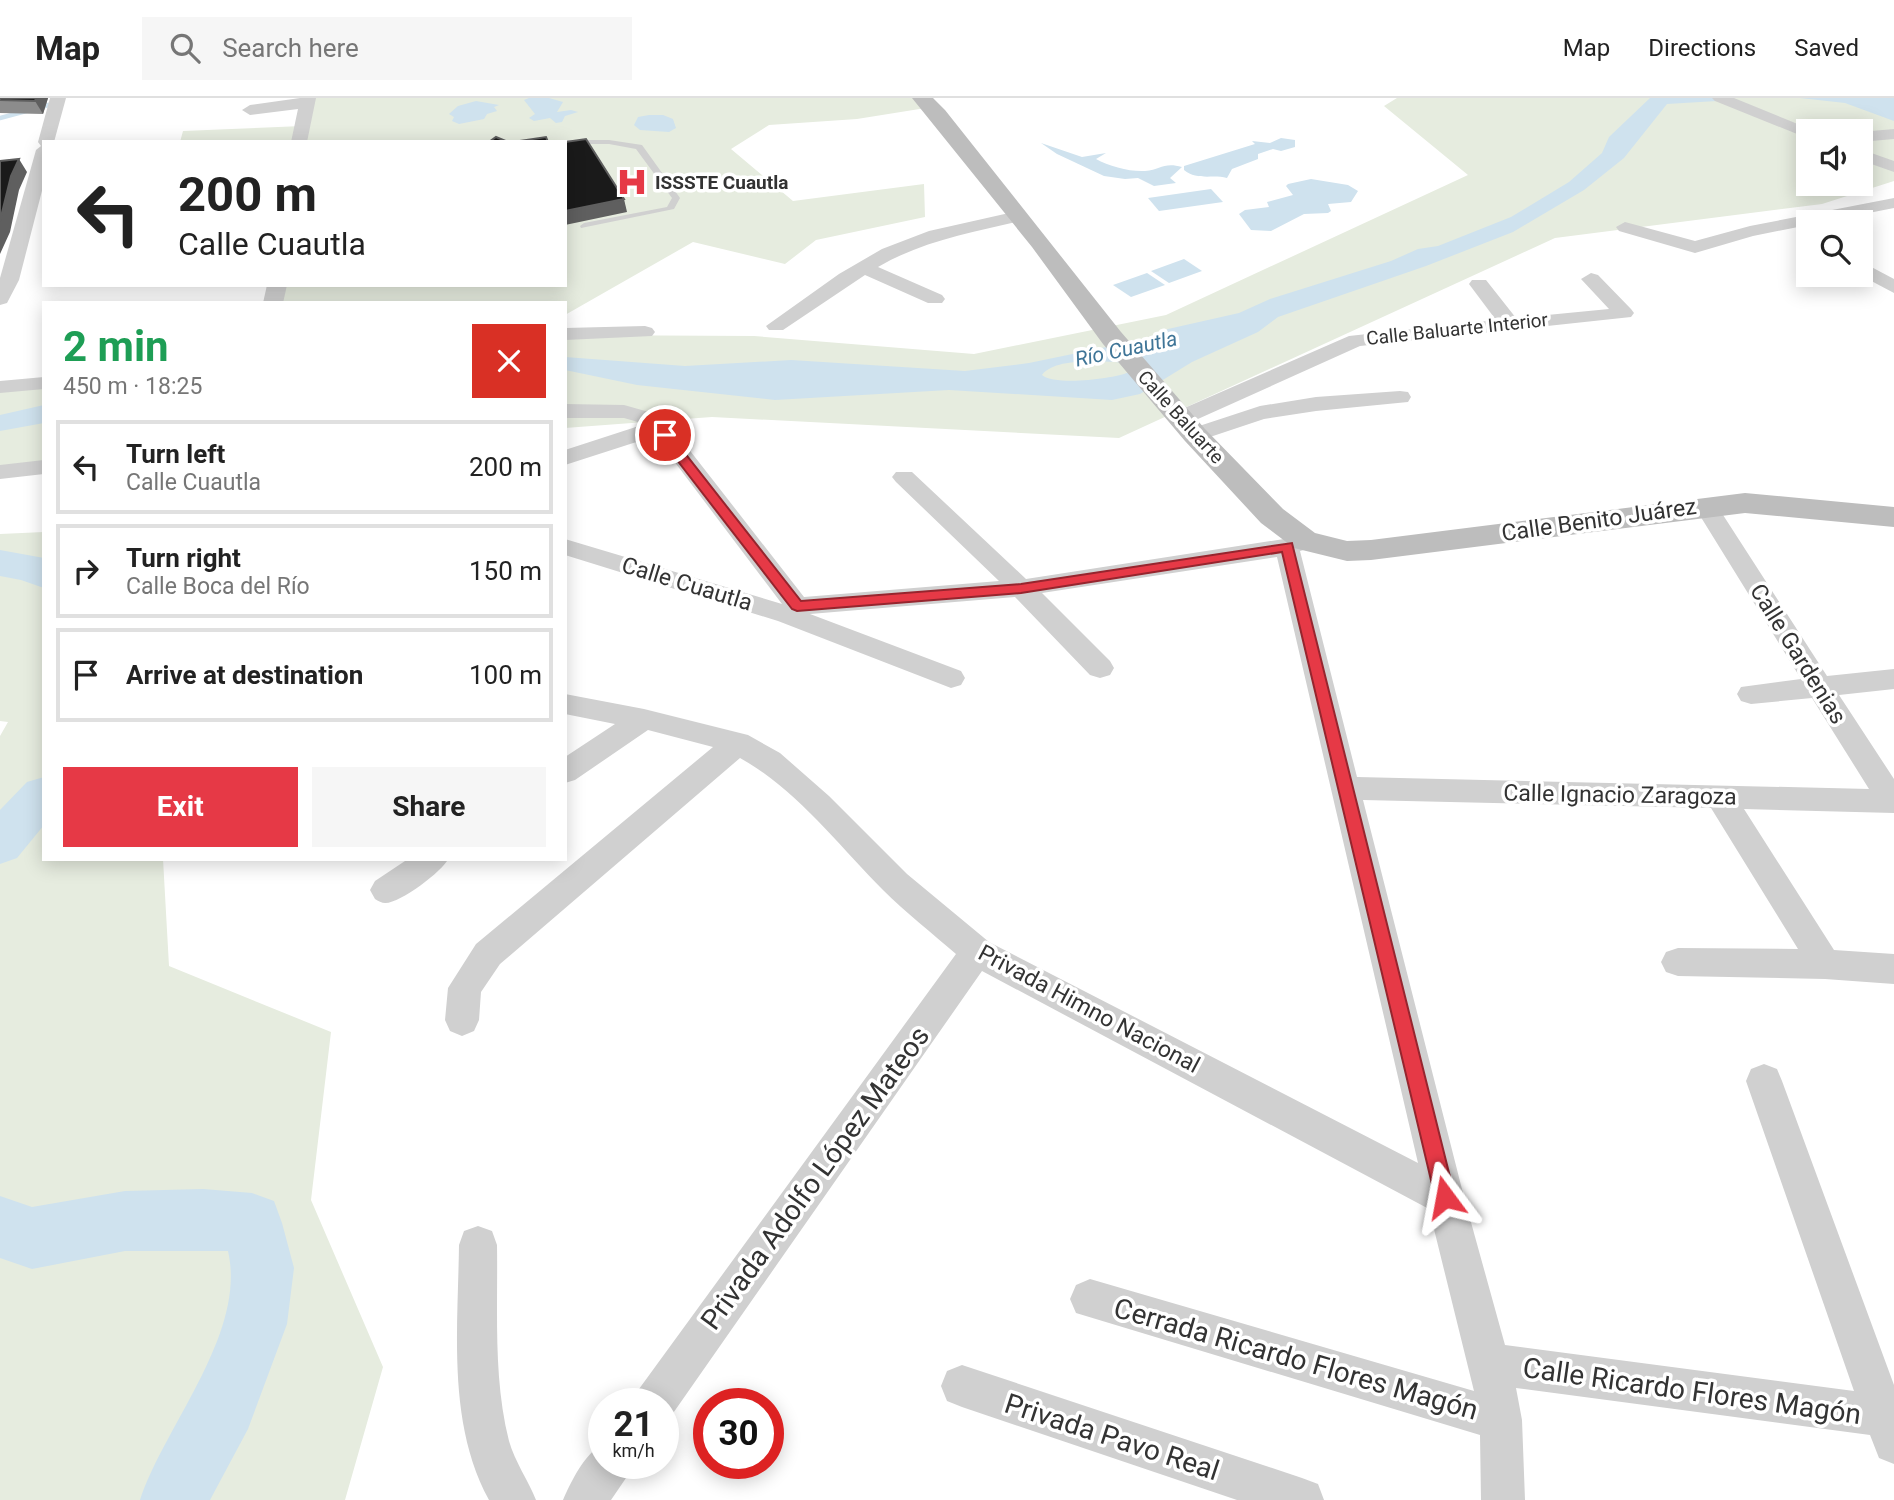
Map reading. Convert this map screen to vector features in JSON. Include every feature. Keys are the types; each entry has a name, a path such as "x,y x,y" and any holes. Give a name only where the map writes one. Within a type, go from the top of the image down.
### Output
{"street":[{"path":"47,140 58,98"},
{"name":"Calle Baluarte","path":"922,98 938,114 1112,338 1296,544"},
{"path":"1720,98 1796,128"},
{"path":"250,110 308,100 299,140"},
{"path":"1873,136 1894,134"},
{"path":"0,299 42,157"},
{"path":"1873,159 1894,167"},
{"path":"1625,227 1695,247 1750,231 1894,203"},
{"path":"776,326 888,254 921,240 1018,216"},
{"path":"1791,225 1796,228"},
{"path":"866,268 935,299"},
{"path":"1873,275 1894,287"},
{"name":"Calle Baluarte Interior","path":"1188,426 1356,340 1624,313 1591,279"},
{"path":"1479,284 1510,324"},
{"path":"567,334 645,332"},
{"path":"0,387 42,383"},
{"path":"1188,426 1317,404 1400,397"},
{"path":"567,411 653,421 792,610 951,678"},
{"path":"567,457 653,421"},
{"path":"0,473 42,467"},
{"path":"904,477 1100,667"},
{"name":"Calle Benito Juárez","path":"1296,544 1347,551 1370,550 1745,502 1894,517"},
{"name":"Calle Gardenias","path":"1706,506 1817,686 1893,801"},
{"path":"1296,544 1347,788 1445,1197 1490,1364 1502,1420 1503,1500"},
{"name":"Calle Cuautla","path":"567,548 792,610 1021,588 1296,544"},
{"path":"1751,694 1894,679"},
{"name":"Privada Himno Nacional","path":"567,704 645,719 738,743 770,761 818,804 896,883 977,951 1445,1197"},
{"path":"567,771 645,719"},
{"path":"462,1020 465,988 488,954 738,743"},
{"name":"Calle Ignacio Zaragoza","path":"1347,788 1893,801"},
{"path":"1720,797 1825,964"},
{"path":"386,890 430,861"},
{"name":"Privada Adolfo López Mateos","path":"665,1388 977,951"},
{"path":"1678,962 1825,964 1894,969"},
{"path":"1764,1082 1892,1425"},
{"path":"478,1245 479,1356 484,1426 496,1468 514,1500"},
{"name":"Cerrada Ricardo Flores Magón","path":"1090,1299 1502,1420"},
{"name":"Calle Ricardo Flores Magón","path":"1490,1364 1892,1425"},
{"name":"Privada Pavo Real","path":"962,1386 1302,1500"},
{"path":"585,1500 600,1479"}],"lane":[{"path":"567,142 609,142 639,147 676,198 670,209 584,226"}],"shaded area":[{"path":"309,98 922,98 932,107 857,119 769,125 731,149 793,201 924,184 925,217 816,240 785,264 693,242 567,314 567,301 271,301 274,287 567,287 567,140 181,140 183,131 302,126"},
{"path":"1397,98 1894,98 1894,181 1873,188 1873,119 1796,119 1796,196 1847,196 1822,204 1555,238 1119,438 712,417 567,428 567,335 754,336 974,354 1166,315 1468,175 1384,106"},
{"path":"42,384 42,468 0,471 0,388"},
{"path":"42,532 42,861 163,861 169,966 331,1032 311,1200 383,1367 345,1500 0,1500 0,736 8,722 0,721 0,534"}],"water":[{"path":"549,98 563,102 557,112 578,112 565,116 562,122 556,123 550,118 534,121 529,118 535,114 524,100"},
{"name":"Río Cuautla","path":"1650,98 1723,98 1717,101 1667,104 1624,158 1584,190 1513,232 1426,266 1278,317 1258,332 1192,362 1140,394 1112,400 949,390 775,400 637,385 567,370 567,357 685,366 791,360 965,371 1029,363 1145,339 1168,329 1239,313 1270,299 1391,261 1418,249 1438,246 1511,217 1569,182 1602,153 1609,137","holes":["1087,362 1126,363 1129,372 1098,379 1071,381 1042,375 1066,363"]},
{"path":"1800,98 1894,98 1894,121 1845,103"},
{"path":"476,101 499,105 494,107 497,111 487,114 484,119 459,124 452,121 454,117 449,114 458,106"},
{"path":"663,115 673,119 676,128 669,132 640,130 634,125 638,117"},
{"path":"1281,138 1295,140 1295,147 1281,151 1273,149 1258,154 1258,159 1232,169 1227,178 1194,175 1184,170 1184,166 1255,144 1252,141 1270,143"},
{"path":"1041,143 1082,157 1106,153 1096,159 1126,169 1145,171 1166,166 1182,167 1170,178 1176,183 1154,186 1138,178 1104,176 1057,154"},
{"path":"1311,179 1348,185 1358,191 1351,202 1328,204 1331,211 1328,213 1304,214 1271,231 1251,230 1239,214 1245,210 1269,207 1267,202 1293,195 1286,186 1288,184"},
{"path":"1211,189 1223,202 1159,211 1148,198"},
{"path":"1184,259 1202,271 1169,283 1151,271"},
{"path":"1147,273 1165,285 1131,297 1113,285"},
{"path":"42,405 42,423 0,431 0,415"}],"building":[{"path":"0,98 36,98 35,101"},
{"path":"546,137 547,140 526,140"},
{"path":"586,139 624,199 567,211 567,142"},
{"path":"19,159 11,176 0,221 0,161"}],"waterway":[{"path":"0,118 56,103"},
{"path":"0,563 31,568 42,574"},
{"path":"0,844 42,797"},
{"path":"0,1227 32,1238 125,1221 203,1219 252,1223 263,1268 255,1324 224,1405 180,1484 175,1500"}],"place":[{"name":"ISSSTE Cuautla","path":"632,182"}],"route":[{"path":"665,435 797,606 1021,588 1287,547 1445,1197"}]}
